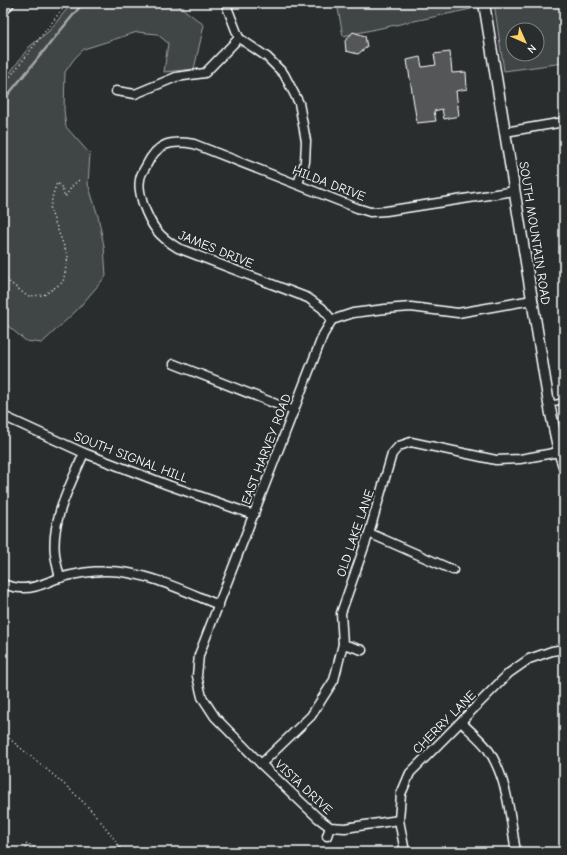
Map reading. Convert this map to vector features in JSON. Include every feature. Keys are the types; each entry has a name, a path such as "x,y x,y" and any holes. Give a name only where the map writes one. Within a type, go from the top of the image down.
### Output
{"street":[{"path":"3,12 10,3"},
{"path":"228,3 227,7 239,38 267,57 284,74 299,103 306,141 305,162 298,184"},
{"name":"SOUTH MOUNTAIN ROAD","path":"484,3 549,404 559,452 564,466"},
{"path":"116,91 135,94 176,77 205,73 239,38"},
{"path":"505,132 564,122"},
{"name":"HILDA DRIVE","path":"163,145 179,142 194,144 370,212 386,211 515,191"},
{"name":"JAMES DRIVE","path":"163,145 150,157 140,179 140,195 149,220 165,241 178,248 308,298 322,308 332,320"},
{"path":"332,320 353,314 385,308 411,307 458,313 532,300"},
{"name":"EAST HARVEY ROAD","path":"261,764 215,717 202,697 197,676 199,655 323,335 332,320"},
{"path":"174,364 294,411"},
{"name":"SOUTH SIGNAL HILL","path":"3,416 84,453 168,485 254,515"},
{"name":"OLD LAKE LANE","path":"261,764 311,716 334,680 342,644 341,613 369,533 392,454 399,446 411,442 496,460 520,460 559,452"},
{"path":"60,578 55,553 56,532 60,514 84,453"},
{"path":"369,533 453,570"},
{"path":"3,584 21,588 37,586 60,578 86,572 105,571 128,573 150,578 219,605"},
{"path":"342,644 362,650"},
{"name":"CHERRY LANE","path":"405,852 399,820 401,794 410,773 509,673 529,659 552,651 564,649"},
{"path":"461,722 486,747 496,762 506,792 516,852"},
{"name":"VISTA DRIVE","path":"261,764 330,828 344,828 399,820"},
{"name":"VISTA DRIVE","path":"327,836 330,828"}],"lane":[{"path":"549,404 564,401"}],"path":[{"path":"3,86 68,3"},
{"path":"3,277 27,296 44,295 63,282 68,257 50,210 57,183 61,186 66,198 73,185 79,180"},
{"path":"3,733 54,776 83,803 105,826 123,852"},
{"path":"3,831 5,838 3,845"},
{"path":"27,852 25,846 26,844 29,844 40,852"}],"shaded area":[{"path":"72,3 178,3 178,5 204,25 194,69 164,72 168,43 157,34 137,32 84,49 74,59 65,72 64,110 66,127 90,154 88,184 98,216 104,246 106,276 77,310 42,343 26,341 3,322 3,82 29,47 49,31"},
{"path":"337,3 470,3 471,9 343,36"},
{"path":"494,3 564,3 564,63 504,71"}],"building":[{"path":"353,32 365,36 367,47 358,54 346,51 345,41"},
{"path":"450,52 452,73 466,72 467,89 456,91 459,116 444,119 442,109 434,111 436,121 417,123 407,60 420,57 422,67 436,65 434,54"}],"waterway":[{"path":"3,132 7,96 83,3"}]}
